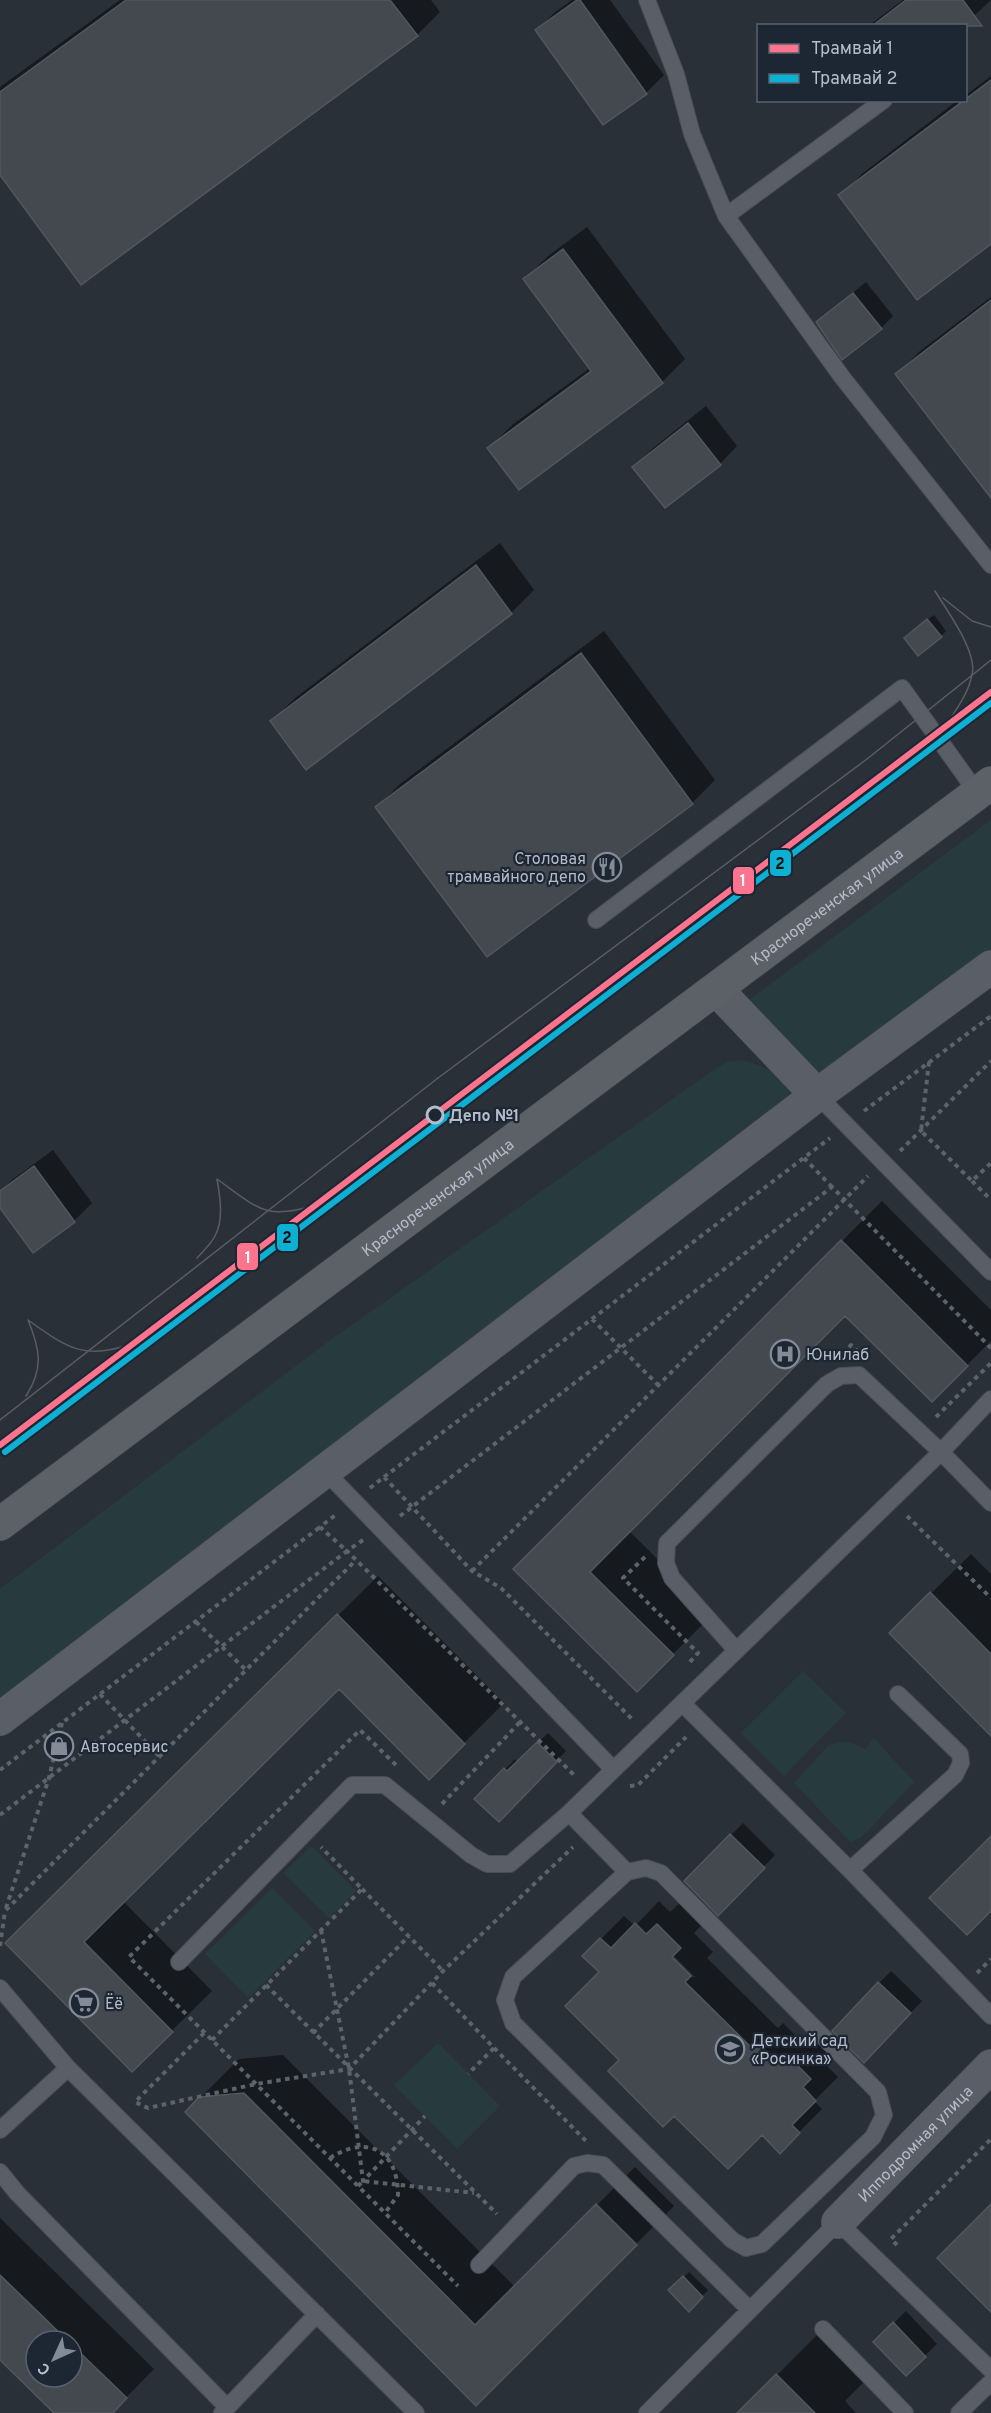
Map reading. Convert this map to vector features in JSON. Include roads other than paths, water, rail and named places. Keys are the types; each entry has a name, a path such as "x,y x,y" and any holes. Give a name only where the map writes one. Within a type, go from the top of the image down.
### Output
{"main road":[{"name":"Краснореченская улица","path":"0,1524 717,990 984,788"}],"street":[{"path":"0,1719 817,1095 991,967"},
{"path":"717,990 817,1095"},
{"name":"Ипподромная улица","path":"838,2222 991,2066"}],"lane":[{"path":"647,0 676,74 692,134 726,216 842,377 991,565"},
{"path":"726,216 881,102"},
{"path":"597,920 902,688 984,788"},
{"path":"817,1095 991,1272"},
{"path":"735,1650 672,1578 666,1563 667,1544 827,1384 841,1376 859,1375 941,1452 991,1503"},
{"path":"179,1962 352,1785 385,1785 471,1855 487,1864 510,1864 569,1813 941,1452 991,1399"},
{"path":"324,1470 613,1769"},
{"path":"850,1869 955,1775 961,1763 960,1754 898,1694"},
{"path":"682,1703 850,1869 991,2016"},
{"path":"569,1813 627,1872"},
{"path":"646,1868 661,1873 878,2092 884,2115 873,2137 762,2244 746,2248 732,2240 513,2023 505,2000 513,1977 627,1872 646,1868"},
{"path":"0,1988 68,2068 416,2413"},
{"path":"0,2130 68,2068"},
{"path":"479,2265 574,2166 587,2163 603,2165 750,2310"},
{"path":"0,2172 17,2193 225,2410 317,2314"},
{"path":"647,2413 838,2222 991,2370"},
{"path":"823,2329 905,2413"},
{"path":"959,2413 991,2382"}],"tram line":[{"path":"935,591 960,632 973,666 972,675 961,703 944,728"},
{"path":"943,598 972,621 991,627"},
{"path":"0,1420 438,1078 867,759 991,660"},
{"name":"1","path":"0,1445 991,692"},
{"name":"2","path":"5,1452 991,703"},
{"path":"217,1179 264,1210 287,1212 319,1204"},
{"path":"197,1258 215,1236 220,1222 221,1208 217,1179"},
{"path":"28,1320 55,1339 78,1349 103,1351 135,1343"},
{"path":"26,1396 38,1367 37,1349 28,1320"}],"place":[{"name":"Столовая трамвайного депо","path":"607,867"},
{"name":"Депо №1","path":"435,1115"},
{"name":"Юнилаб","path":"785,1354"},
{"name":"Автосервис","path":"59,1746"},
{"name":"Ёё","path":"84,2003"},
{"name":"Детский сад «Росинка»","path":"730,2049"}]}
